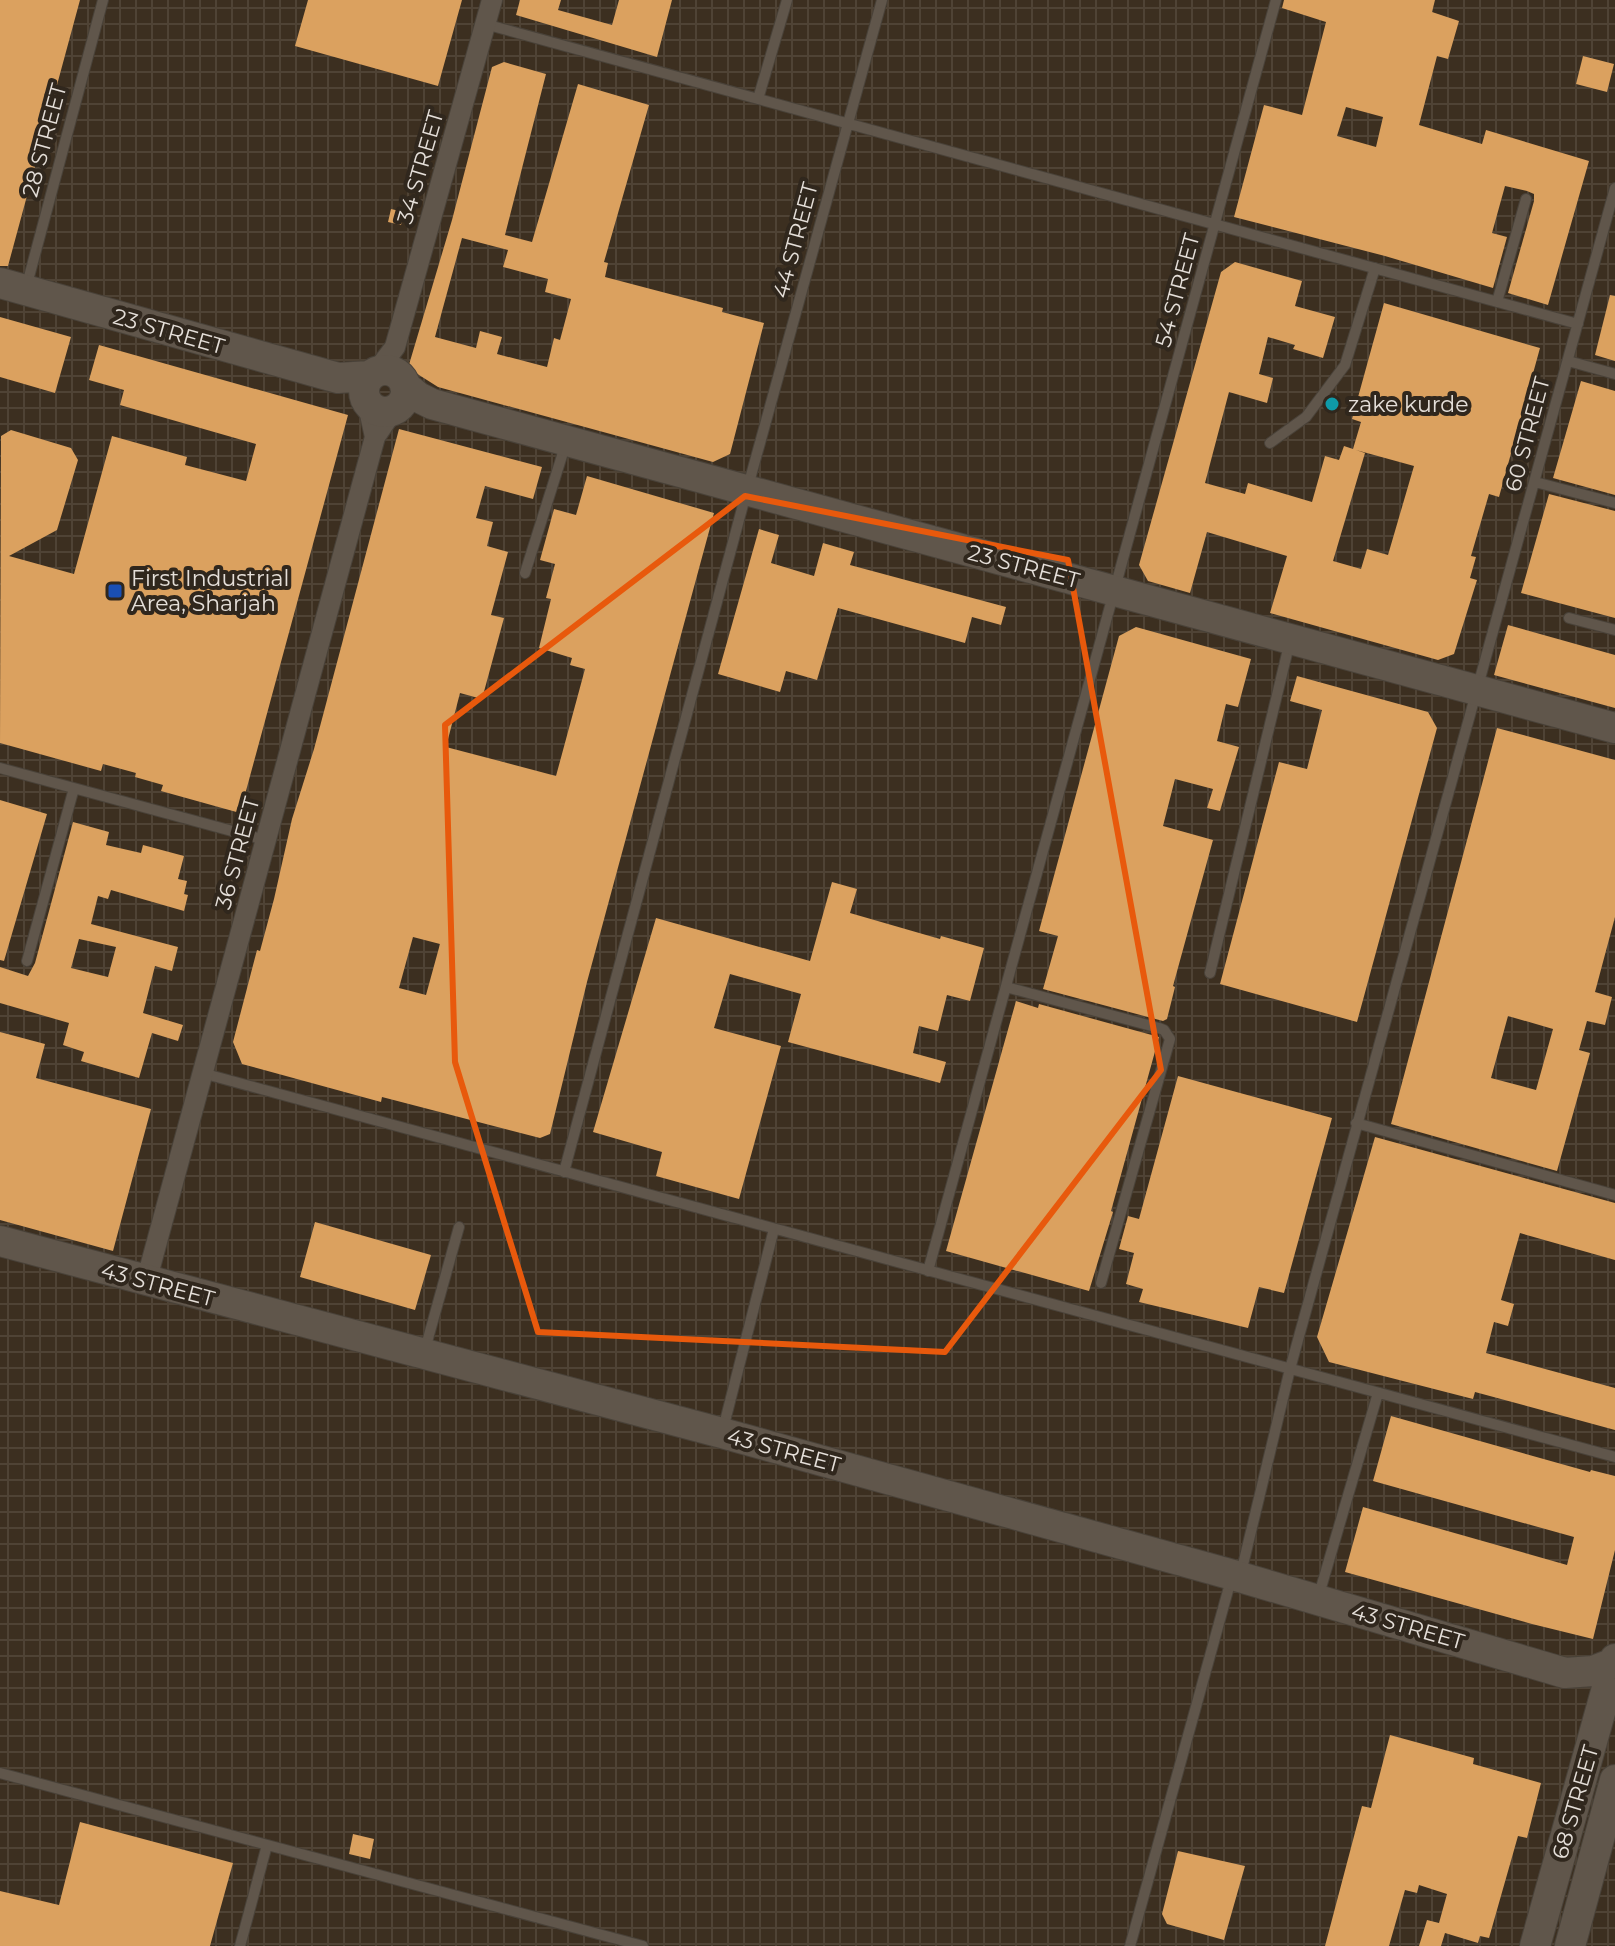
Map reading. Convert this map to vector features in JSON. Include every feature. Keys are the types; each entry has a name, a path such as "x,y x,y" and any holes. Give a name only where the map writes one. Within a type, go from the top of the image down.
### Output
{"street":[{"name":"34 STREET","path":"385,386 492,0"},
{"name":"23 STREET","path":"12,287 338,378 385,386 432,404 1615,728"},
{"name":"36 STREET","path":"146,1282 375,437 385,386"},
{"name":"43 STREET","path":"0,1241 722,1433 1237,1576 1565,1673 1593,1671 1614,1661"},
{"name":"68 STREET","path":"1535,1946 1614,1661"},
{"name":"43 STREET","path":"1565,1673 1589,1693 1600,1711"},
{"name":"68 STREET","path":"1570,1946 1615,1780"}],"lane":[{"name":"28 STREET","path":"12,287 103,0"},
{"path":"758,99 787,0"},
{"name":"44 STREET","path":"564,1172 882,0"},
{"name":"54 STREET","path":"928,1271 1276,0"},
{"path":"485,24 1578,324"},
{"name":"60 STREET","path":"1131,1946 1237,1576 1356,1123 1615,188"},
{"path":"1497,302 1526,199"},
{"path":"1270,443 1306,417 1345,365 1375,268"},
{"path":"1568,361 1615,374"},
{"path":"525,573 566,441"},
{"path":"1535,482 1615,503"},
{"path":"1569,618 1615,630"},
{"path":"1210,973 1290,639"},
{"path":"0,768 265,840"},
{"path":"27,961 74,788"},
{"path":"1006,987 1159,1028 1170,1039 1101,1283"},
{"path":"202,1073 1615,1457"},
{"path":"1356,1123 1615,1195"},
{"path":"424,1354 459,1227"},
{"path":"722,1433 774,1229"},
{"path":"1318,1600 1378,1393"},
{"path":"0,1773 643,1946"},
{"path":"240,1946 267,1845"}],"highlighted area":[{"path":"745,496 1068,560 1161,1070 945,1352 538,1332 455,1062 445,725"}],"shaded area":[{"path":"0,0 1615,0 1615,1946 0,1946"}],"building":[{"path":"0,0 80,0 8,266 0,266"},
{"path":"308,0 462,0 438,86 295,46"},
{"path":"520,0 561,0 558,10 612,25 619,0 672,0 657,57 516,15"},
{"path":"1284,0 1435,0 1432,12 1459,21 1448,59 1437,56 1419,125 1482,144 1486,130 1589,161 1548,305 1508,293 1534,201 1534,194 1527,191 1505,186 1492,233 1507,237 1493,288 1234,217 1264,105 1302,115 1326,22 1282,8","holes":["1346,107 1383,117 1376,147 1337,136"]},
{"path":"1583,56 1614,64 1607,92 1576,84"},
{"path":"504,62 546,74 505,235 532,242 578,84 649,105 604,262 608,263 605,277 723,308 722,312 764,323 730,454 713,462 438,387 408,368 452,220 492,67","holes":["462,238 508,250 503,267 548,279 545,292 571,299 560,340 554,338 547,367 497,354 502,337 480,331 476,348 435,337"]},
{"path":"391,209 404,212 401,225 388,222"},
{"path":"1235,262 1302,281 1295,306 1335,317 1323,358 1268,337 1259,374 1273,378 1267,403 1229,392 1205,483 1245,494 1248,483 1312,502 1325,456 1339,460 1344,446 1353,449 1361,422 1352,419 1384,303 1540,348 1499,497 1489,494 1471,556 1476,557 1470,578 1477,580 1454,654 1438,660 1270,613 1287,556 1207,532 1190,593 1148,581 1139,565 1221,272","holes":["1356,450 1414,466 1388,555 1367,549 1361,569 1333,561 1365,453"]},
{"path":"1610,295 1615,296 1615,361 1595,355"},
{"path":"0,317 71,337 55,393 0,377"},
{"path":"99,345 348,415 240,813 161,791 163,785 135,777 136,773 103,764 101,771 0,743 1,436 11,430 71,448 78,460 57,530 9,556 74,574 112,436 187,457 185,465 246,481 256,444 120,405 124,390 89,380"},
{"path":"1581,381 1615,391 1615,495 1553,478"},
{"path":"399,429 542,467 533,499 485,486 476,518 493,522 487,546 508,552 491,615 504,618 482,699 460,693 446,747 556,776 585,669 570,665 572,658 539,648 551,599 546,598 555,564 540,560 554,509 576,515 587,476 714,513 587,982 550,1134 540,1138 382,1097 381,1102 242,1064 233,1042 274,899 292,819 314,749","holes":["413,937 440,944 426,995 399,988"]},
{"path":"1549,494 1615,511 1615,618 1521,593"},
{"path":"759,529 779,535 771,563 814,576 823,543 854,552 850,565 1006,607 1001,625 972,617 965,643 838,608 817,680 786,671 780,692 718,674"},
{"path":"1508,625 1615,655 1615,708 1494,675"},
{"path":"1136,627 1251,659 1238,707 1226,704 1217,741 1239,747 1220,811 1207,808 1213,789 1175,779 1163,826 1213,840 1173,986 1167,1019 1163,1021 1043,989 1058,936 1039,931 1119,636"},
{"path":"1297,676 1428,712 1437,728 1357,1022 1220,984 1279,762 1307,769 1322,710 1290,701"},
{"path":"1497,728 1615,760 1615,917 1595,992 1612,997 1605,1025 1587,1021 1579,1050 1590,1053 1557,1171 1391,1124","holes":["1508,1016 1553,1029 1536,1090 1491,1078"]},
{"path":"0,800 47,814 4,961 0,960"},
{"path":"73,822 109,832 106,845 141,853 143,845 184,856 178,879 187,881 184,911 111,890 108,899 98,896 91,924 178,947 172,971 155,966 143,1013 183,1025 178,1041 152,1033 139,1078 81,1061 84,1052 63,1045 69,1023 0,1003 0,967 28,976 35,963","holes":["79,939 116,947 108,977 71,968"]},
{"path":"832,882 857,889 850,913 940,939 941,936 984,948 970,1001 947,995 938,1031 919,1026 913,1053 946,1062 940,1083 788,1042 801,994 730,974 714,1028 781,1046 739,1199 656,1176 662,1152 593,1132 656,918 810,961"},
{"path":"1016,1001 1038,1008 1039,1004 1159,1037 1089,1291 946,1251"},
{"path":"0,1032 45,1044 36,1078 151,1109 113,1251 0,1220"},
{"path":"1178,1076 1332,1118 1284,1293 1259,1287 1248,1328 1139,1302 1143,1289 1126,1284 1134,1253 1119,1249 1128,1216 1139,1219"},
{"path":"1375,1137 1615,1203 1615,1260 1520,1233 1501,1300 1514,1304 1508,1326 1494,1322 1486,1353 1615,1388 1615,1430 1475,1392 1473,1399 1329,1362 1317,1337"},
{"path":"315,1222 431,1255 415,1310 300,1277"},
{"path":"1391,1416 1590,1472 1615,1476 1615,1550 1593,1639 1345,1572 1363,1507 1567,1565 1574,1537 1373,1481"},
{"path":"1390,1735 1474,1758 1473,1764 1541,1783 1527,1838 1518,1836 1489,1938 1480,1936 1478,1943 1445,1933 1441,1946 1419,1946 1427,1920 1439,1923 1447,1894 1419,1885 1417,1893 1405,1890 1389,1946 1325,1946 1362,1806 1371,1808"},
{"path":"80,1822 233,1863 210,1946 0,1946 0,1891 59,1905"},
{"path":"353,1834 374,1839 370,1859 349,1854"},
{"path":"1178,1851 1245,1866 1224,1940 1167,1924 1162,1914"}],"place":[{"name":"zake kurde","path":"1332,404"},
{"name":"First Industrial Area, Sharjah","path":"115,591"}]}
